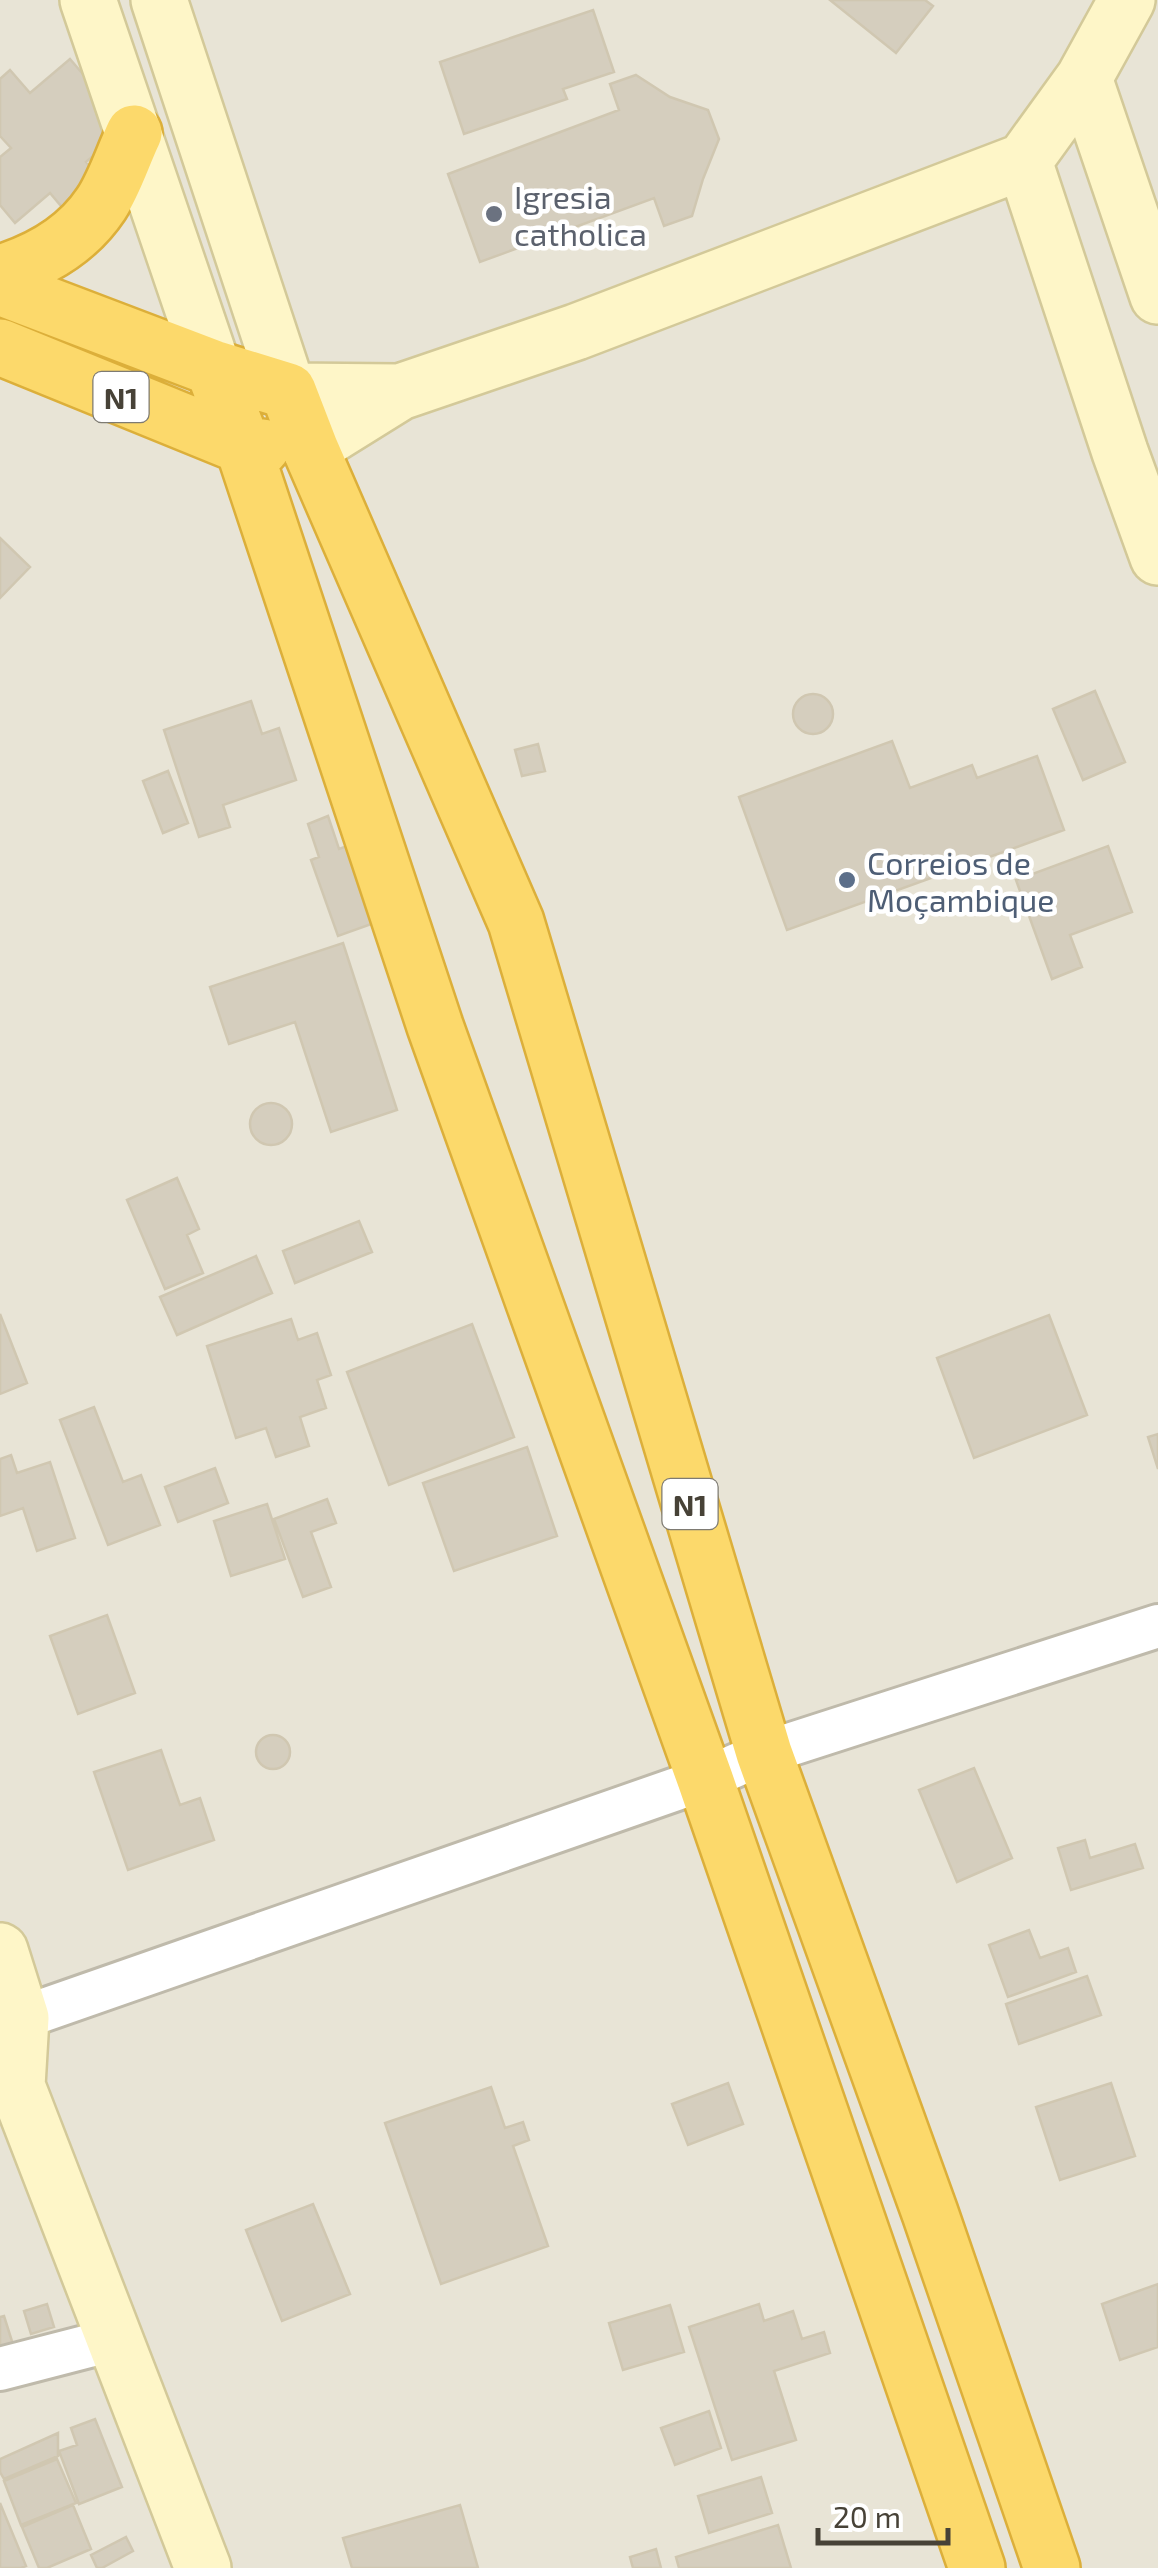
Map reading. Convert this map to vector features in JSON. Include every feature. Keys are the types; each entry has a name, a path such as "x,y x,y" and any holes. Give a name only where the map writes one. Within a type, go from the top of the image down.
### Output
{"highway":[{"path":"0,273 44,256 74,236 102,204 134,133"},
{"name":"N1","path":"0,287 213,368 288,391 516,922 764,1753 930,2213 1052,2568"},
{"name":"N1","path":"0,347 243,446 310,448"},
{"name":"N1","path":"213,368 243,446 435,1026 705,1779 977,2568"}],"street":[{"path":"88,0 213,368"},
{"path":"159,0 288,391 400,392"},
{"path":"310,448 400,392 576,332 1024,161 1084,78 1126,0"},
{"path":"1084,78 1158,296"},
{"path":"1024,161 1158,557"},
{"path":"10,2046 764,1753 1158,1626"},
{"path":"0,1951 10,2046 203,2568"},
{"path":"0,2369 116,2340"}],"shaded area":[{"path":"0,0 1158,0 1158,2568 0,2568"}],"building":[{"path":"830,0 925,0 933,6 896,53"},
{"path":"593,10 614,72 563,89 567,99 464,134 440,62"},
{"path":"70,59 128,127 86,162 103,181 66,212 50,193 15,223 0,205 0,157 11,148 0,136 0,79 10,70 30,93"},
{"path":"636,75 670,97 708,110 719,139 692,216 664,226 654,198 480,262 448,174 619,110 610,84"},
{"path":"0,538 30,567 0,598"},
{"path":"1095,691 1125,762 1083,780 1053,709"},
{"path":"813,694 827,700 833,714 827,728 813,734 799,728 793,714 799,700"},
{"path":"251,701 262,734 279,728 296,780 223,805 230,827 199,837 164,730"},
{"name":"Correios de Moçambique","path":"892,741 910,788 972,765 977,778 1037,756 1064,830 787,930 739,797"},
{"path":"538,744 545,771 522,776 515,750"},
{"path":"168,771 188,823 163,833 143,781"},
{"path":"328,816 339,849 350,845 377,922 338,936 311,860 319,857 308,824"},
{"path":"1108,846 1132,912 1070,935 1082,967 1052,979 1016,880"},
{"path":"343,943 397,1110 331,1132 295,1022 229,1044 210,987"},
{"path":"271,1103 286,1109 292,1124 286,1139 271,1145 256,1139 250,1124 256,1109"},
{"path":"177,1178 199,1229 187,1235 203,1273 165,1289 127,1200"},
{"path":"359,1221 372,1252 295,1283 283,1251"},
{"path":"256,1256 272,1293 177,1335 160,1297"},
{"path":"0,1314 27,1383 0,1394"},
{"path":"1049,1315 1087,1415 974,1458 937,1358"},
{"path":"291,1319 298,1340 317,1333 331,1375 317,1380 326,1408 300,1417 309,1446 276,1457 266,1428 236,1438 207,1346"},
{"path":"472,1324 514,1437 389,1485 347,1372"},
{"path":"94,1407 123,1482 141,1475 160,1525 108,1545 60,1420"},
{"path":"1158,1434 1158,1469 1148,1437"},
{"path":"527,1447 557,1536 454,1571 423,1483"},
{"path":"11,1455 17,1473 50,1462 75,1538 37,1551 23,1508 0,1516 0,1459"},
{"path":"215,1468 228,1503 178,1522 165,1487"},
{"path":"327,1499 336,1523 311,1532 331,1587 303,1597 274,1519"},
{"path":"267,1504 285,1559 231,1576 214,1521"},
{"path":"107,1615 135,1693 78,1714 50,1636"},
{"path":"273,1735 285,1740 290,1752 285,1764 273,1769 261,1764 256,1752 261,1740"},
{"path":"161,1750 180,1805 200,1798 214,1840 128,1870 94,1772"},
{"path":"974,1768 1012,1858 957,1882 919,1790"},
{"path":"1085,1840 1090,1858 1135,1844 1143,1868 1071,1890 1058,1848"},
{"path":"1029,1930 1040,1958 1068,1948 1076,1972 1008,1997 989,1945"},
{"path":"1087,1976 1101,2015 1019,2044 1006,2004"},
{"path":"728,2083 743,2124 688,2145 672,2104"},
{"path":"1111,2083 1135,2156 1060,2180 1036,2107"},
{"path":"491,2087 505,2128 523,2122 529,2140 513,2146 548,2246 441,2284 385,2123"},
{"path":"313,2204 350,2294 282,2321 246,2230"},
{"path":"1158,2284 1158,2347 1120,2360 1102,2304"},
{"path":"47,2304 54,2327 31,2334 24,2311"},
{"path":"759,2304 764,2321 793,2311 802,2339 824,2332 830,2353 774,2371 796,2440 732,2460 689,2327"},
{"path":"670,2305 684,2352 623,2370 609,2323"},
{"path":"4,2316 16,2354 0,2359 0,2317"},
{"path":"709,2411 721,2448 675,2465 661,2428"},
{"path":"95,2419 122,2487 79,2504 59,2451 77,2445 71,2428"},
{"path":"58,2433 58,2456 4,2479 0,2459"},
{"path":"57,2459 76,2503 21,2525 4,2481"},
{"path":"761,2477 772,2513 709,2533 698,2496"},
{"path":"0,2503 26,2566 21,2568 0,2568"},
{"path":"73,2505 91,2549 39,2568 22,2527"},
{"path":"460,2505 478,2568 352,2568 343,2538"},
{"path":"778,2525 791,2568 679,2568 676,2557"},
{"path":"126,2537 133,2551 97,2568 91,2555"},
{"path":"656,2549 661,2568 633,2568 630,2557"}],"place":[{"name":"Igresia catholica","path":"494,214"},
{"name":"Correios de Moçambique","path":"847,880"}]}
